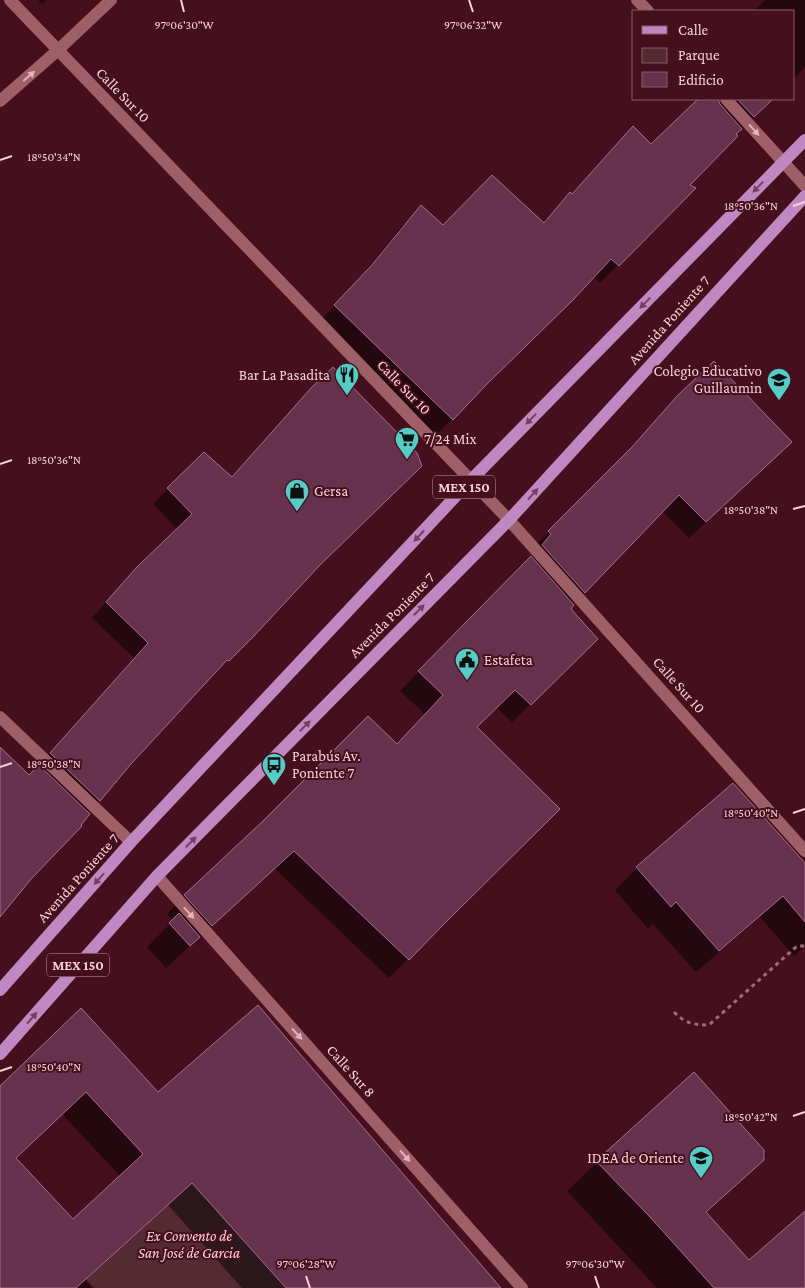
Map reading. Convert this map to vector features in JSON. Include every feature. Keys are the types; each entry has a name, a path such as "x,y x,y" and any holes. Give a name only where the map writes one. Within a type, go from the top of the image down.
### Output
{"main road":[{"name":"Avenida Poniente 7","path":"0,990 131,842 471,480 805,140"},
{"name":"Avenida Poniente 7","path":"0,1054 157,876 509,520 805,196"}],"street":[{"name":"Calle Sur 10","path":"10,0 509,520 805,851"},
{"path":"0,101 111,0"},
{"path":"638,0 647,10"},
{"path":"727,100 805,186"},
{"path":"0,717 131,842"},
{"name":"Calle Sur 8","path":"157,876 522,1288"}],"path":[{"path":"674,1012 682,1021 696,1025 709,1025 797,946 805,946"}],"green space":[{"name":"Ex Convento de San José de Garcia","path":"192,1183 286,1288 94,1288 86,1279"}],"building":[{"path":"697,100 718,100 742,129 736,134 738,136 690,185 696,188 619,266 611,259 573,300 453,420 334,305 371,266 421,205 443,225 492,175 544,223 570,192 572,194 633,126 651,144"},
{"path":"738,100 772,100 754,117"},
{"path":"714,361 792,442 706,522 679,495 585,593 542,545 551,534 548,531 632,447 678,395"},
{"path":"333,367 417,453 422,466 320,565 229,661 227,660 131,764 100,801 50,753 148,643 106,602 136,568 192,514 167,488 204,452 232,477 312,387"},
{"path":"531,556 574,605 571,609 598,639 531,705 515,690 477,727 560,809 409,960 294,851 212,926 184,895 263,821 368,716 397,744 443,695 418,671"},
{"path":"0,747 29,775 39,765 90,814 82,826 32,878 0,917"},
{"path":"733,783 805,863 805,922 783,896 719,951 676,902 671,907 636,867"},
{"path":"179,913 200,937 190,946 169,923"},
{"name":"Ex Convento de San José de Garcia","path":"258,1005 501,1288 286,1288 192,1183 76,1288 0,1288 0,1086 81,1008 158,1092","holes":["86,1092 143,1154 73,1219 16,1158"]},
{"name":"IDEA de Oriente","path":"694,1072 764,1150 764,1160 706,1212 749,1260 805,1211 805,1288 714,1288 596,1161"}],"place":[{"name":"Bar La Pasadita","path":"347,396"},
{"name":"Colegio Educativo Guillaumin","path":"779,401"},
{"name":"7/24 Mix","path":"407,460"},
{"name":"Gersa","path":"297,512"},
{"name":"Estafeta","path":"467,681"},
{"name":"Parabús Av. Poniente 7","path":"274,786"},
{"name":"IDEA de Oriente","path":"701,1179"}]}
